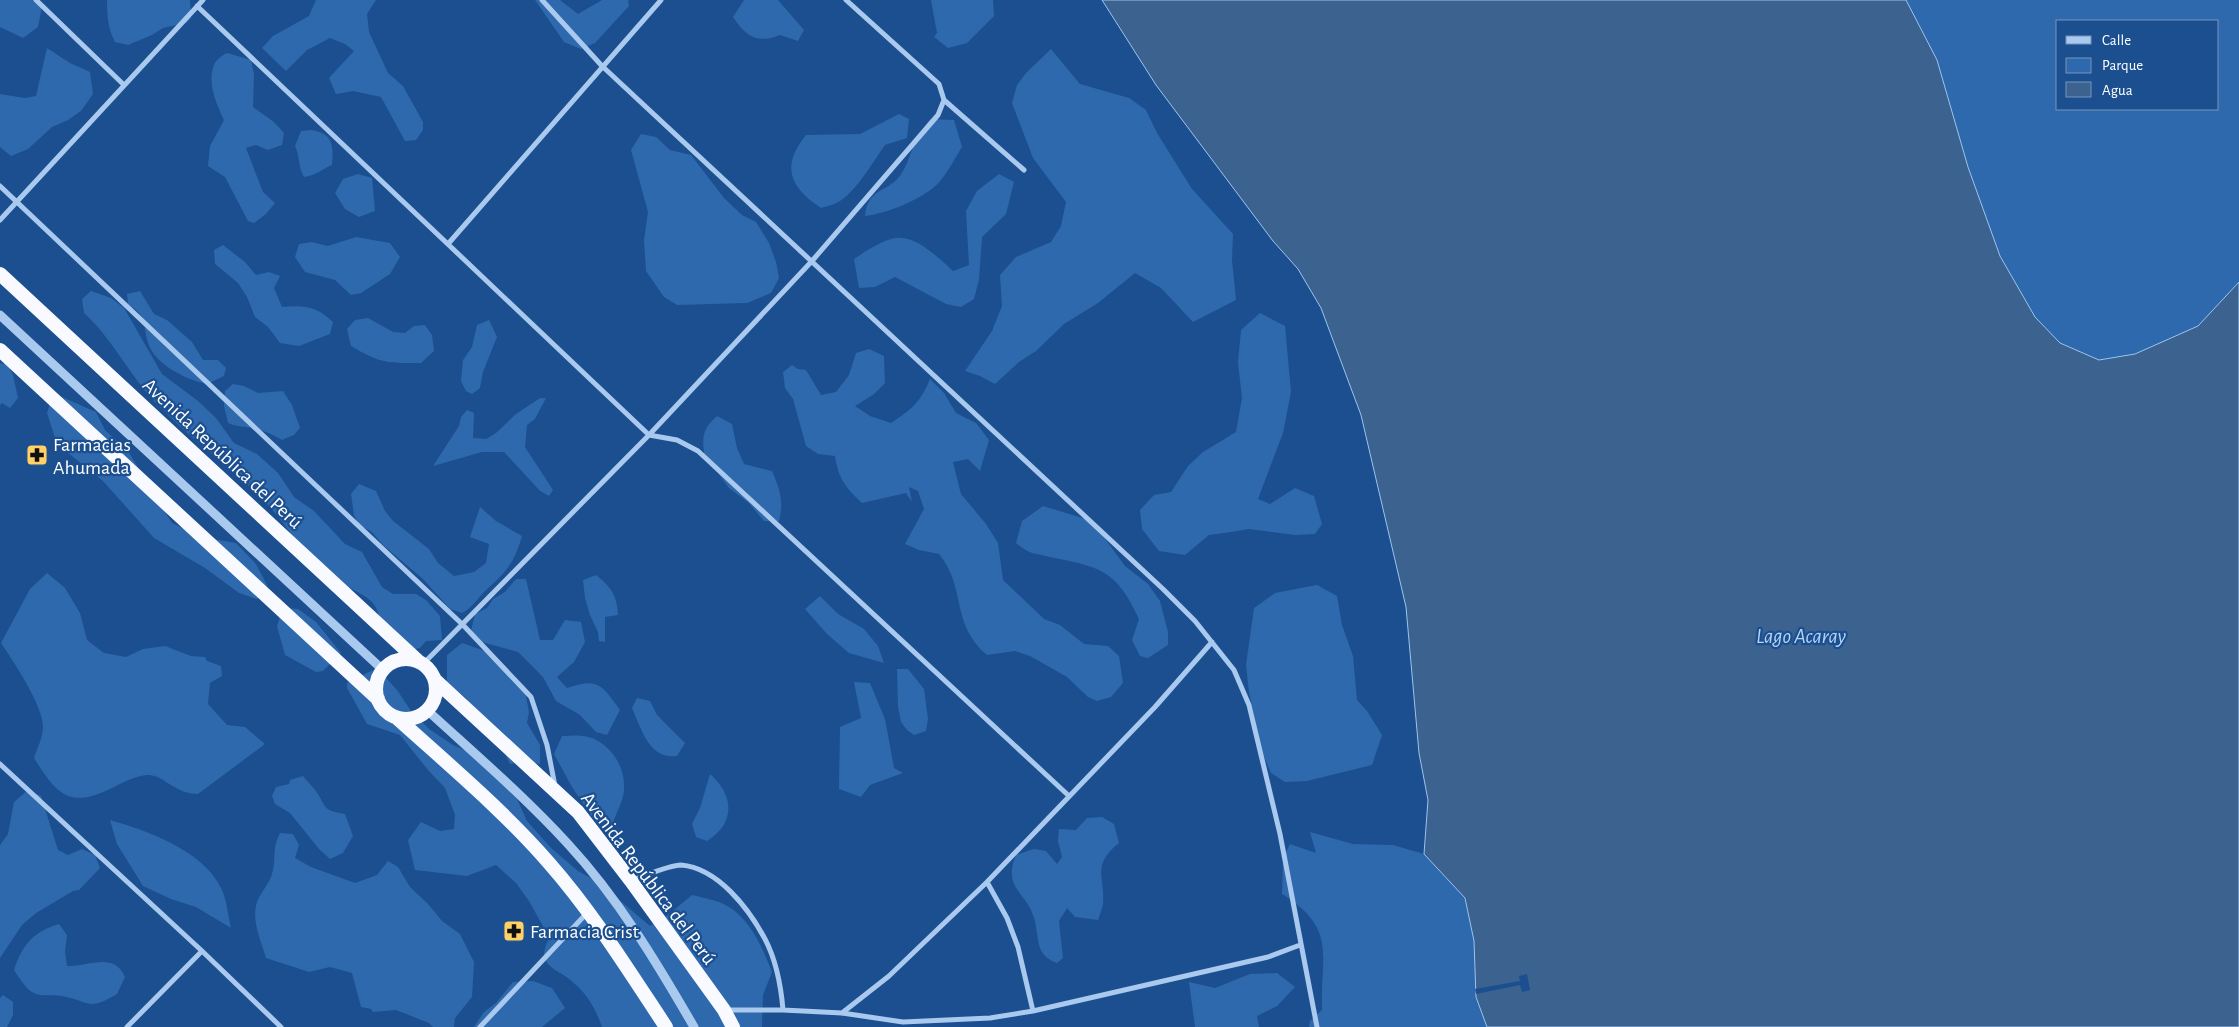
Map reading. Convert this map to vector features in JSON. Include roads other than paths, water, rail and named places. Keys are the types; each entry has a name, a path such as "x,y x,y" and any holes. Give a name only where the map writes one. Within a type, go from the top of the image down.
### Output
{"highway":[{"name":"Avenida República del Perú","path":"0,274 421,663"},
{"path":"0,350 378,699 386,711 398,718 483,795 549,863 588,912 666,1027"},
{"path":"378,699 376,684 383,670 396,661 403,659 421,663 435,680 436,697 428,711 414,719 398,718"},
{"name":"Avenida República del Perú","path":"435,680 578,812 631,880 724,1010 733,1027"}],"street":[{"path":"36,0 124,85"},
{"path":"0,220 202,0"},
{"path":"542,0 602,66 1162,589 1195,621 1234,670 1249,705 1280,834 1317,1027"},
{"path":"448,244 661,0"},
{"path":"846,0 939,84 944,100 1024,170"},
{"path":"197,6 649,435 677,440 698,451 1069,796"},
{"path":"421,663 463,625 649,435 812,261 938,115 944,100"},
{"path":"0,186 17,200 463,625 530,697 547,745 556,792"},
{"path":"0,315 383,670"},
{"path":"842,1013 889,976 987,882 1155,707 1212,642"},
{"path":"428,711 513,789 568,844 630,925 658,966 694,1027"},
{"path":"0,764 202,951 281,1027"},
{"path":"631,880 679,865 699,868 719,882 742,905 765,940 778,977 783,1010"},
{"path":"987,882 1008,918 1018,947 1032,1011"},
{"path":"480,1027 588,912"},
{"path":"724,1010 842,1013 904,1024 990,1018 1032,1011 1268,958 1300,945"},
{"path":"127,1027 202,951"}],"water":[{"name":"Lago Acaray","path":"1102,0 1906,0 1937,60 1968,167 2000,256 2035,317 2060,343 2099,360 2135,354 2198,326 2239,282 2239,1027 1487,1027 1476,997 1474,941 1465,898 1424,854 1428,800 1419,753 1406,607 1361,415 1321,308 1298,269 1273,241 1156,85"}],"place":[{"name":"Farmacias Ahumada","path":"37,455"},
{"name":"Farmacia Crist","path":"514,931"}]}
